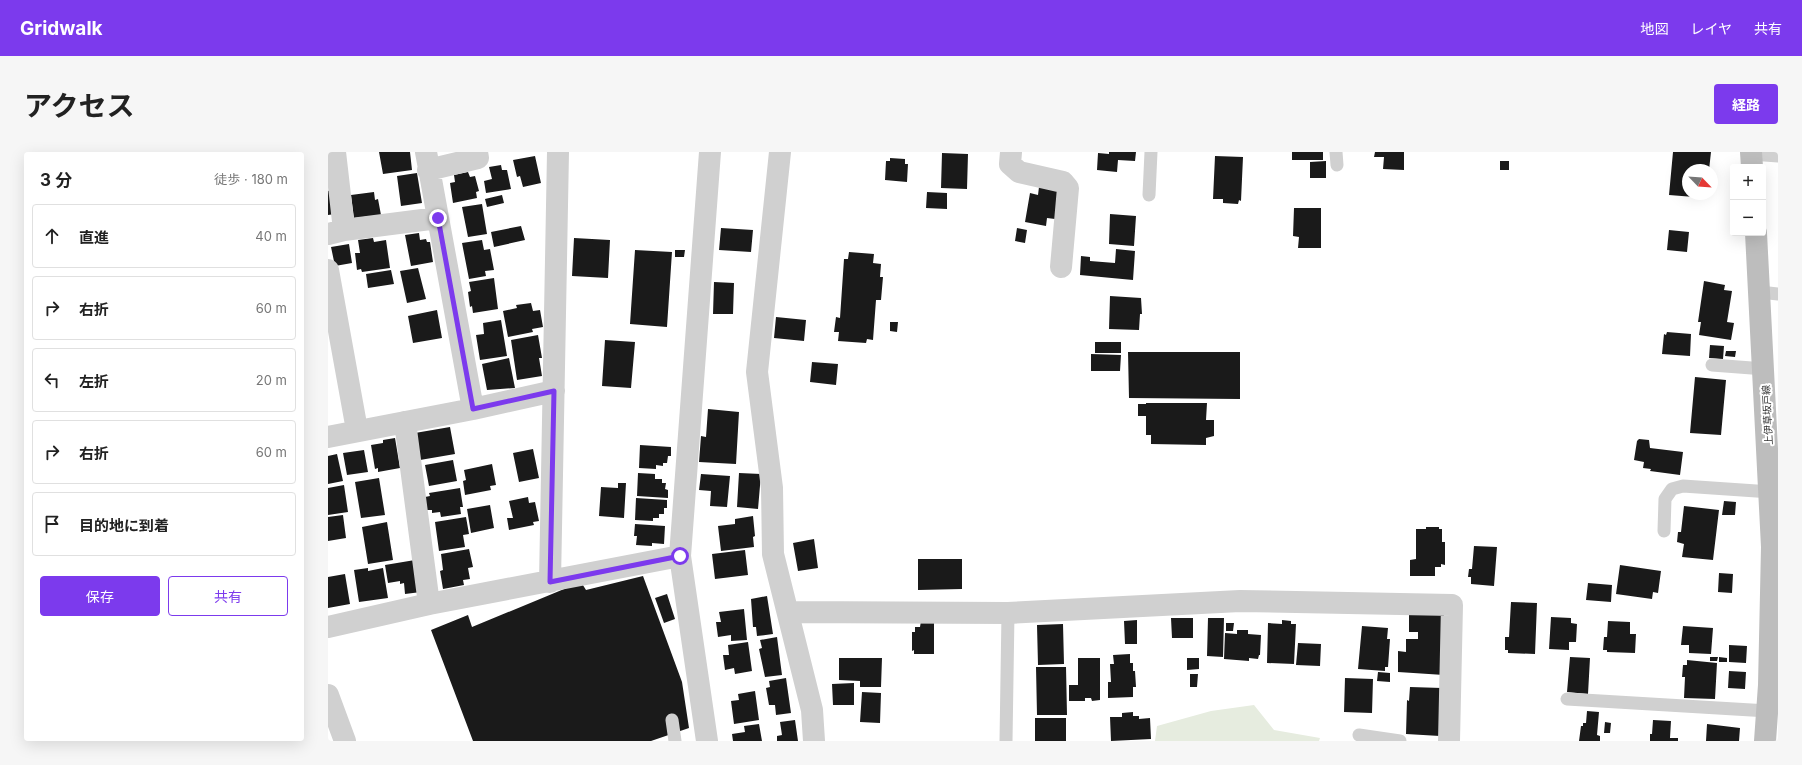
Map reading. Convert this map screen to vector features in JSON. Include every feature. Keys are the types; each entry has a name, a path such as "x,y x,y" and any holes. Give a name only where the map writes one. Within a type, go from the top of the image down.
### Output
{"main road":[{"name":"上伊草坂戸線","path":"1757,236 1769,293 1764,368 1772,414 1770,492 1772,547 1771,701 1765,741"}],"street":[{"path":"335,152 336,232 438,218"},
{"path":"473,409 427,161 478,158 477,152"},
{"path":"550,582 558,152"},
{"path":"707,741 680,556 710,152"},
{"path":"780,152 757,372 772,488 773,554 812,710 814,741"},
{"path":"1011,152 1010,164 1019,172 1063,182 1068,188 1061,267"},
{"path":"328,270 357,430"},
{"path":"328,437 357,430 473,409 554,391"},
{"path":"405,422 429,604"},
{"path":"328,627 429,604 680,556"},
{"path":"788,612 1008,613 1240,601 1452,605 1454,740"},
{"path":"328,695 345,741"}],"lane":[{"path":"1149,195 1151,152"},
{"path":"1752,158 1778,156"},
{"path":"1712,365 1764,368"},
{"path":"1664,531 1665,499 1672,489 1683,486 1770,492"},
{"path":"1006,741 1008,613"},
{"path":"1567,700 1771,701"},
{"path":"672,720 675,741"},
{"path":"1359,735 1400,741"}],"shaded area":[{"path":"1254,705 1274,730 1320,738 1319,741 1155,741 1157,726 1211,711"}],"building":[{"path":"379,152 410,152 412,170 383,174"},
{"path":"1109,152 1136,152 1135,161 1118,160 1117,172 1097,170 1098,153 1109,154"},
{"path":"1292,152 1323,152 1323,160 1292,160"},
{"path":"1375,152 1404,152 1404,170 1383,169 1384,157 1374,157"},
{"path":"1673,152 1711,152 1710,164 1682,164 1682,196 1669,195"},
{"path":"942,153 968,154 967,189 941,188"},
{"path":"535,156 541,183 523,187 520,176 517,177 513,160"},
{"path":"1215,156 1243,157 1241,201 1239,200 1238,204 1223,203 1223,199 1213,199"},
{"path":"890,158 905,159 905,164 908,164 907,182 885,180 886,161 890,161"},
{"path":"1326,161 1326,178 1310,178 1310,162"},
{"path":"1500,161 1509,161 1509,170 1500,170"},
{"path":"501,165 502,170 507,170 511,189 486,193 484,181 492,179 489,167"},
{"path":"468,172 470,177 475,176 479,191 476,192 477,198 453,203 450,183 455,182 454,175"},
{"path":"417,173 422,203 401,206 397,176"},
{"path":"1039,187 1060,191 1055,219 1047,218 1046,226 1025,222 1030,193 1038,195"},
{"path":"331,190 335,214 328,215 328,191"},
{"path":"374,192 375,200 378,199 381,215 354,218 351,195"},
{"path":"927,192 947,193 947,209 926,208"},
{"path":"502,195 504,203 487,207 485,199"},
{"path":"482,204 487,234 468,237 462,207"},
{"path":"1294,208 1321,208 1321,248 1298,248 1299,237 1293,236"},
{"path":"1110,214 1136,216 1134,246 1109,244"},
{"path":"521,226 525,240 494,247 491,232"},
{"path":"721,228 753,230 751,252 719,250"},
{"path":"1017,228 1027,230 1025,243 1015,241"},
{"path":"1669,230 1689,232 1687,252 1667,250"},
{"path":"419,233 420,240 426,239 427,242 430,242 433,262 411,266 405,235"},
{"path":"373,238 374,242 386,240 390,268 362,272 361,269 357,270 355,253 360,253 358,240"},
{"path":"574,238 610,240 608,278 572,276"},
{"path":"482,240 484,250 490,249 494,270 485,271 486,276 469,279 462,243"},
{"path":"349,244 352,263 335,266 331,247"},
{"path":"1116,249 1135,251 1133,280 1080,275 1081,256 1090,257 1090,261 1115,263"},
{"path":"635,250 672,252 667,327 630,324"},
{"path":"675,250 685,250 684,257 675,257"},
{"path":"849,252 874,254 873,263 881,264 880,277 883,277 881,300 876,300 873,340 867,339 866,343 838,341 839,332 834,332 836,317 840,318 844,259 848,259"},
{"path":"418,268 426,299 407,303 400,271"},
{"path":"391,270 394,284 368,288 366,274"},
{"path":"494,278 498,309 473,313 472,306 470,307 468,292 471,291 469,282"},
{"path":"1704,281 1725,285 1724,290 1732,291 1727,322 1734,323 1731,340 1699,335 1701,322 1698,322"},
{"path":"714,282 734,283 733,314 713,314"},
{"path":"1110,296 1141,298 1142,314 1140,314 1139,330 1109,329"},
{"path":"531,303 533,311 540,310 543,327 532,329 533,332 508,337 503,311 517,308 516,305"},
{"path":"437,310 442,338 413,343 408,316"},
{"path":"776,317 806,320 804,341 774,338"},
{"path":"501,320 507,356 480,360 476,335 484,334 483,323"},
{"path":"890,322 898,322 897,332 890,331"},
{"path":"1667,332 1691,334 1690,356 1662,354 1664,334 1666,335"},
{"path":"538,335 542,358 539,358 542,376 517,380 511,340"},
{"path":"605,340 635,342 631,388 602,386"},
{"path":"1095,342 1121,342 1121,353 1095,353"},
{"path":"1710,345 1724,346 1723,359 1709,358"},
{"path":"1726,351 1736,351 1735,357 1725,356"},
{"path":"1128,352 1240,352 1240,399 1129,398"},
{"path":"1091,354 1121,355 1120,371 1091,371"},
{"path":"509,358 515,388 487,390 482,364"},
{"path":"812,362 838,364 836,385 810,382"},
{"path":"1695,377 1726,380 1721,435 1690,433"},
{"path":"1207,403 1206,420 1214,420 1214,436 1206,438 1206,445 1151,444 1151,435 1146,435 1146,416 1138,416 1138,404"},
{"path":"708,409 739,412 736,464 699,462 701,436 706,437"},
{"path":"450,427 455,454 420,460 415,433"},
{"path":"395,438 400,468 378,472 378,468 375,469 371,445 383,443 383,440"},
{"path":"1639,439 1649,440 1650,448 1683,452 1680,475 1650,471 1651,469 1643,468 1644,462 1634,460 1637,441"},
{"path":"640,445 671,447 671,456 668,456 667,463 663,463 663,466 656,465 656,469 639,468"},
{"path":"533,449 539,478 519,482 513,453"},
{"path":"364,450 368,472 347,475 343,453"},
{"path":"337,454 343,481 328,484 328,456"},
{"path":"453,460 457,481 429,486 425,465"},
{"path":"492,464 496,485 490,486 491,490 465,495 463,481 466,480 464,470"},
{"path":"638,473 655,474 655,479 662,479 662,483 666,483 665,489 668,490 668,498 637,496"},
{"path":"739,473 761,474 758,509 737,507"},
{"path":"701,474 730,476 727,507 710,506 711,491 699,490"},
{"path":"379,478 385,515 361,518 355,482"},
{"path":"618,483 626,483 624,518 599,516 601,487 618,488"},
{"path":"344,485 348,512 328,515 328,488"},
{"path":"460,488 463,507 460,507 461,514 441,517 440,512 432,513 432,510 427,510 425,497 430,496 429,493"},
{"path":"528,497 529,503 535,502 539,521 533,522 534,525 509,530 507,518 513,518 509,501"},
{"path":"636,498 667,500 667,508 664,508 664,514 659,514 659,518 653,518 653,521 635,520"},
{"path":"1724,501 1736,502 1735,515 1722,515"},
{"path":"490,505 494,528 471,533 467,509"},
{"path":"1684,506 1719,510 1713,560 1682,557 1684,544 1677,542 1678,532 1681,532"},
{"path":"343,515 346,538 328,541 328,517"},
{"path":"753,516 755,536 753,537 754,547 721,551 718,526 735,524 735,519"},
{"path":"466,517 469,534 463,535 465,547 439,551 435,522"},
{"path":"387,522 393,560 368,564 362,527"},
{"path":"635,524 665,526 664,544 652,543 652,546 636,545 637,536 634,536"},
{"path":"1426,527 1439,527 1439,529 1442,529 1442,542 1445,542 1445,565 1441,564 1441,567 1435,567 1435,576 1410,576 1410,560 1416,559 1416,529 1426,529"},
{"path":"814,539 818,568 798,571 793,543"},
{"path":"1474,546 1497,547 1494,586 1471,584 1471,577 1468,577 1469,569 1472,569"},
{"path":"469,549 473,567 468,568 470,579 463,580 464,585 443,589 440,571 443,570 441,554"},
{"path":"745,550 748,575 715,579 712,554"},
{"path":"918,559 962,559 962,589 918,590"},
{"path":"415,560 421,592 405,594 404,583 400,584 400,581 388,583 385,565"},
{"path":"1620,565 1661,571 1658,593 1653,592 1652,599 1616,594"},
{"path":"368,568 368,571 383,568 388,598 359,602 354,570"},
{"path":"1719,573 1733,574 1732,593 1718,592"},
{"path":"345,574 350,604 328,608 328,577"},
{"path":"643,576 682,682 689,728 651,741 473,741 431,630 468,615 472,627 581,582 586,590"},
{"path":"1588,583 1612,585 1611,602 1586,600"},
{"path":"667,594 675,619 664,623 655,598"},
{"path":"767,596 773,634 757,636 756,627 753,627 751,599"},
{"path":"1511,602 1537,603 1535,654 1508,653 1508,650 1505,650 1505,637 1509,637"},
{"path":"744,609 747,640 731,641 731,635 718,637 716,622 721,622 719,612"},
{"path":"1409,611 1444,612 1444,675 1398,672 1398,651 1406,652 1406,639 1418,639 1418,632 1409,632"},
{"path":"1551,617 1571,618 1571,623 1577,624 1576,642 1569,642 1569,650 1549,649"},
{"path":"1171,618 1193,618 1193,638 1172,638"},
{"path":"1208,618 1224,618 1223,657 1207,656"},
{"path":"1137,620 1137,644 1125,644 1124,621"},
{"path":"1282,620 1291,621 1291,624 1296,624 1294,664 1267,663 1268,623 1282,624"},
{"path":"921,621 934,621 934,654 914,654 914,650 912,651 912,632 915,632 915,627 920,627"},
{"path":"1608,621 1630,622 1630,634 1636,634 1635,653 1607,652 1607,650 1603,650 1604,637 1607,637"},
{"path":"1226,623 1234,623 1233,631 1226,631"},
{"path":"1063,624 1064,664 1038,665 1037,625"},
{"path":"1362,626 1388,628 1387,639 1390,639 1388,667 1385,667 1385,671 1358,669"},
{"path":"1683,626 1713,628 1711,654 1689,653 1689,645 1681,645"},
{"path":"1237,630 1248,630 1248,634 1261,635 1260,655 1258,659 1249,658 1249,661 1224,659 1225,633 1237,634"},
{"path":"777,637 782,675 765,677 759,649 762,648 760,640"},
{"path":"748,642 752,671 735,674 734,668 725,670 723,655 729,655 728,645"},
{"path":"1298,643 1321,644 1320,666 1296,665"},
{"path":"1729,645 1747,646 1746,663 1729,662"},
{"path":"1130,654 1130,663 1133,663 1133,671 1135,671 1136,687 1133,687 1133,697 1108,698 1108,682 1111,682 1110,664 1114,664 1113,655"},
{"path":"1570,657 1590,658 1588,694 1567,692"},
{"path":"1710,657 1718,657 1717,661 1710,661"},
{"path":"1719,657 1727,658 1727,662 1719,662"},
{"path":"839,658 882,658 881,687 860,687 860,681 839,680"},
{"path":"1078,658 1100,658 1100,700 1092,701 1091,698 1085,698 1085,701 1069,701 1069,685 1078,685"},
{"path":"1187,658 1199,658 1199,669 1187,670"},
{"path":"1687,660 1717,663 1715,699 1684,698 1685,677 1682,677 1683,665 1687,665"},
{"path":"1036,667 1066,667 1067,715 1037,715"},
{"path":"1729,671 1746,672 1745,689 1728,688"},
{"path":"1378,672 1390,673 1390,682 1377,681"},
{"path":"1190,674 1198,674 1197,687 1190,687"},
{"path":"786,678 791,713 776,715 775,705 769,705 766,688 770,687 769,681"},
{"path":"1345,678 1373,679 1372,713 1344,712"},
{"path":"854,683 854,705 833,705 832,684"},
{"path":"1410,687 1442,688 1440,736 1406,734 1407,700 1409,701"},
{"path":"755,691 759,720 734,724 731,701 739,700 738,694"},
{"path":"862,692 881,693 880,723 860,722"},
{"path":"1587,711 1599,712 1597,735 1600,736 1600,741 1579,741 1581,726 1583,726 1583,723 1586,723"},
{"path":"1133,712 1133,716 1139,716 1139,719 1150,718 1151,739 1111,741 1110,717 1122,717 1122,713"},
{"path":"1035,718 1066,718 1066,741 1035,741"},
{"path":"795,720 798,741 777,741 777,736 782,735 780,722"},
{"path":"1653,720 1671,721 1670,738 1678,738 1678,741 1650,741"},
{"path":"1605,722 1611,723 1610,733 1604,733"},
{"path":"759,724 762,741 733,741 732,734 745,732 744,726"},
{"path":"1707,724 1740,728 1739,741 1706,741"}],"route":[{"path":"438,218 473,409 554,391 550,582 680,556"}]}
